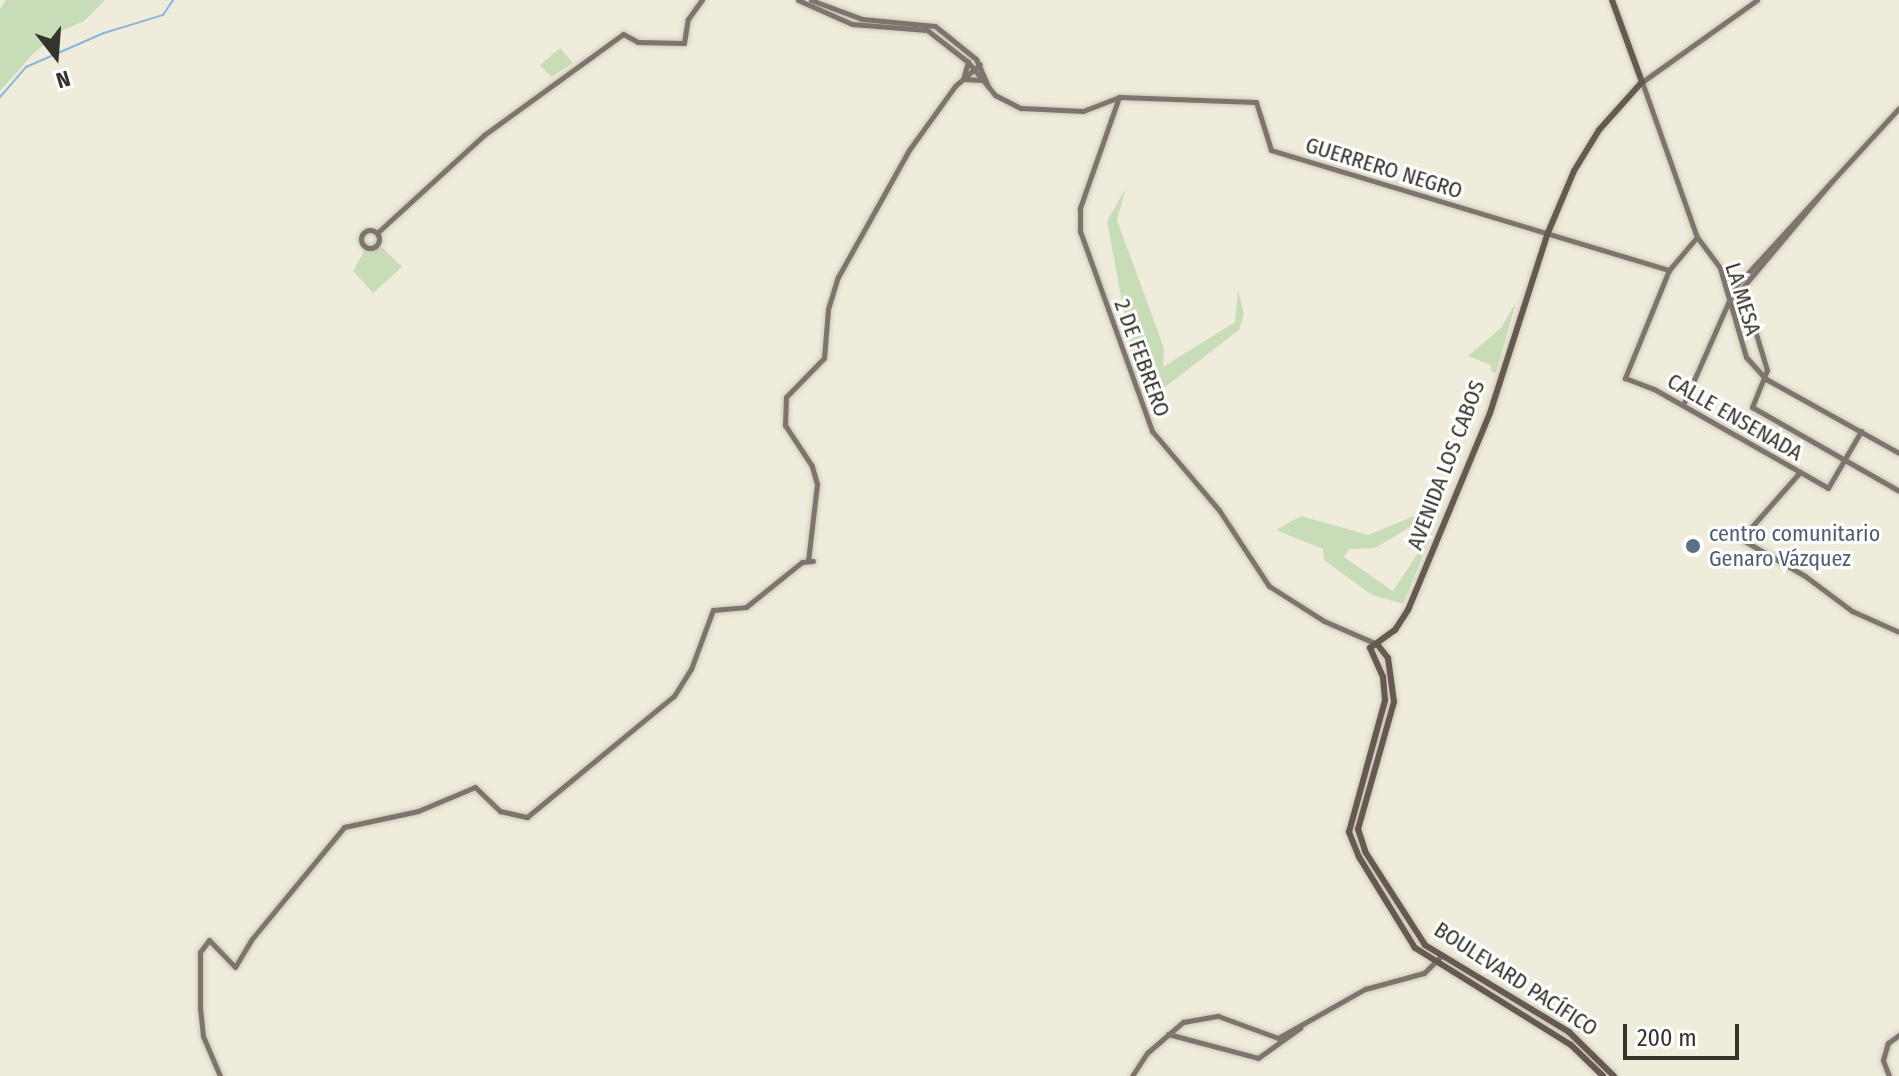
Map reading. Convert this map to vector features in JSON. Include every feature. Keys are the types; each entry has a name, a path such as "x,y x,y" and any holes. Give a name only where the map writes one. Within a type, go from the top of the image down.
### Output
{"main road":[{"path":"1612,0 1642,82"},
{"name":"AVENIDA LOS CABOS","path":"1374,646 1408,610 1490,413 1547,235 1586,149 1642,82"},
{"name":"BOULEVARD PACÍFICO","path":"1374,646 1388,658 1394,702 1358,829 1393,899 1425,945 1440,957 1569,1032 1614,1076"},
{"name":"BOULEVARD PACÍFICO","path":"1374,646 1383,677 1385,700 1349,832 1409,939 1434,964 1571,1045 1603,1076"}],"street":[{"path":"377,233 484,135 623,34 638,42 684,43 688,19 702,0"},
{"path":"798,0 852,24 927,30 977,66"},
{"path":"811,0 878,23 928,23 977,66 989,89 1012,105 1083,111 1119,97"},
{"path":"1642,82 1757,0"},
{"path":"963,79 968,62"},
{"path":"220,1076 203,1036 200,952 209,940 235,967 342,829 418,811 475,787 500,811 522,820 674,696 691,669 713,610 746,607 810,561 817,484 782,417 786,397 824,358 828,309 838,277 919,133 977,66"},
{"path":"963,79 985,80"},
{"name":"LA MESA","path":"1642,82 1697,237 1717,261 1742,349 1766,379 1899,453"},
{"name":"GUERRERO NEGRO","path":"1119,97 1259,103 1271,150 1669,270"},
{"name":"2 DE FEBRERO","path":"1119,97 1079,219 1152,431 1211,499 1269,586 1324,621 1366,639 1374,646"},
{"path":"1683,405 1728,300 1834,176 1899,108"},
{"path":"1669,270 1697,237"},
{"name":"CALLE ENSENADA","path":"1669,270 1625,378 1683,405 1828,488 1844,461"},
{"path":"1728,300 1753,324 1766,379 1752,407 1899,491"},
{"path":"1844,461 1861,431"},
{"path":"1800,472 1741,539 1805,576 1847,609 1899,632"},
{"path":"1132,1076 1167,1034 1195,1018 1218,1016 1278,1038 1301,1028 1365,989 1415,977 1440,957"},
{"path":"1167,1034 1258,1058 1284,1043 1301,1028"},
{"path":"1889,1076 1883,1060 1888,1043 1899,1035"}],"green space":[{"path":"6,0 105,0 84,21 59,32 34,53 0,91 0,9"},
{"path":"560,48 573,63 551,77 540,65"},
{"path":"1126,188 1117,220 1164,348 1163,367 1235,322 1238,290 1244,314 1239,330 1152,397 1145,394 1135,372 1107,221"},
{"path":"379,244 402,267 373,293 353,271 366,248"},
{"path":"1516,302 1496,373 1491,371 1491,365 1468,356 1501,328"},
{"path":"1439,506 1439,518 1434,513 1375,548 1349,549 1344,557 1393,591 1434,529 1403,604 1372,595 1324,560 1323,549 1276,530 1301,516 1368,535"}],"waterway":[{"path":"0,97 26,67 104,33 163,15 173,0"}],"place":[{"name":"centro comunitario Genaro Vázquez","path":"1693,546"}]}
